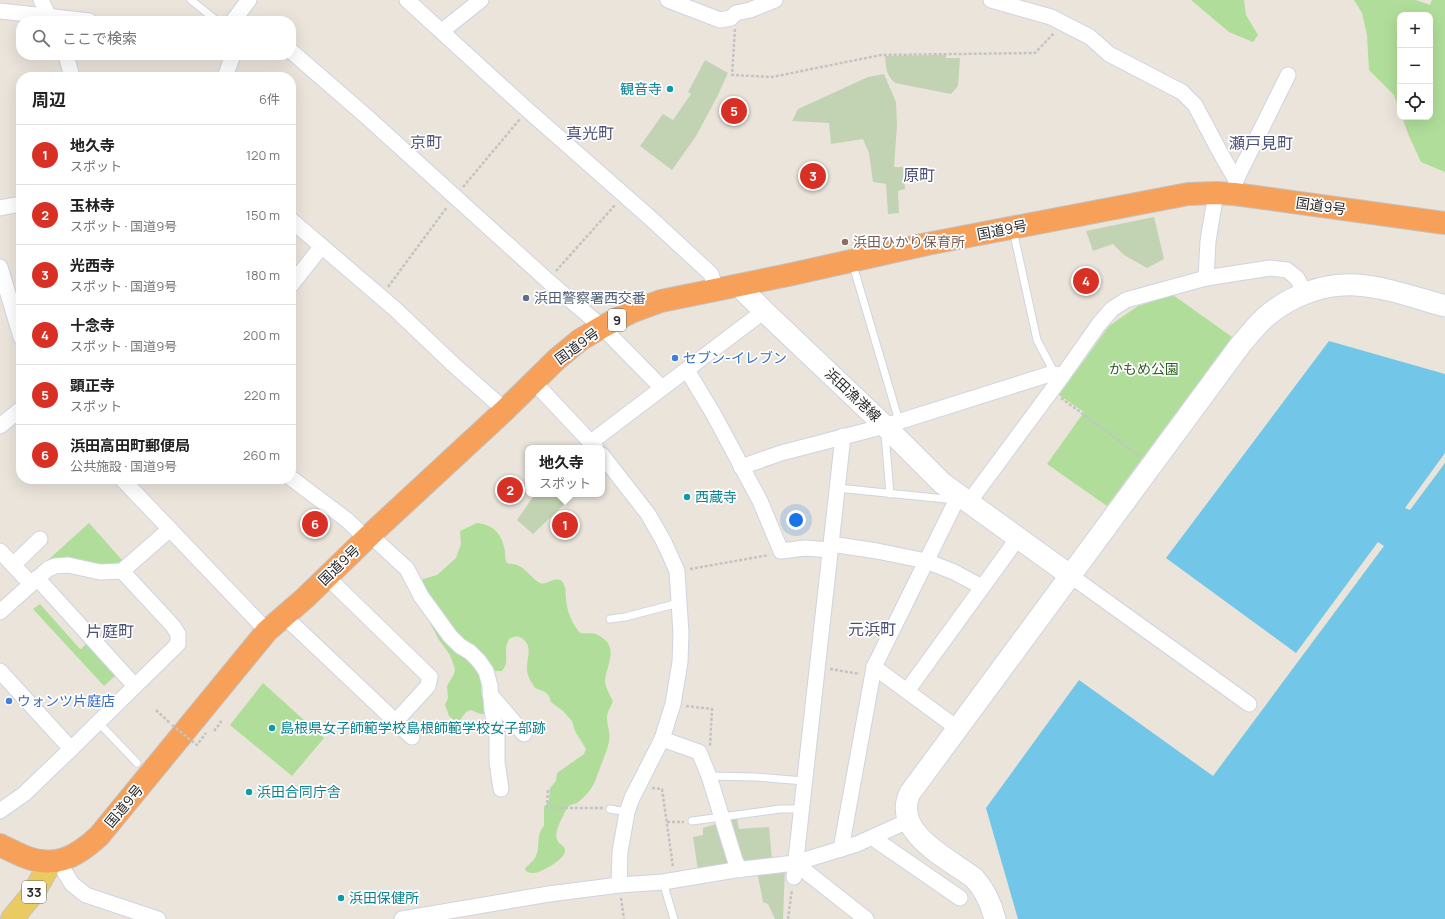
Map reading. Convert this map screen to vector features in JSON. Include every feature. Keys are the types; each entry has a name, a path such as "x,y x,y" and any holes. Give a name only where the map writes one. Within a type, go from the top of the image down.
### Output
{"highway":[{"name":"国道9号","path":"54,861 64,860 74,855 84,849 99,836 267,631 327,577 368,536 505,410 557,358 580,340 631,312 661,301 739,286 927,244 1096,213 1188,194 1229,189 1445,223"},
{"path":"0,845 28,858 39,861 54,861"}],"main road":[{"name":"33","path":"12,919 34,892 54,861"}],"street":[{"path":"41,0 52,16"},
{"path":"237,16 249,0"},
{"path":"407,0 711,274 716,290"},
{"path":"442,31 481,0"},
{"path":"668,0 691,4 720,20 731,18 736,13 750,10 775,0"},
{"path":"991,0 1051,16 1063,24 1090,37 1109,54 1182,92 1195,105 1220,154 1229,189"},
{"path":"0,11 34,16"},
{"path":"296,55 367,117 547,280 602,327 662,388"},
{"path":"67,60 71,72"},
{"path":"227,72 231,60"},
{"path":"1206,278 1208,241 1229,189 1288,75"},
{"path":"0,208 16,205"},
{"path":"296,224 395,309 455,366 505,410"},
{"path":"296,279 322,246"},
{"path":"0,266 16,320"},
{"path":"841,849 873,671 926,560 962,499 1051,391 1059,374 1099,324 1112,309 1126,300 1206,278 1270,268 1287,270 1297,278 1305,293"},
{"path":"995,919 987,896 974,878 923,841 908,822 906,808 910,793 957,728 1071,576 1151,464 1254,327 1268,314 1305,293 1332,286 1356,285 1387,290 1445,306"},
{"name":"浜田漁港線","path":"739,286 764,311 892,423 942,483 962,499 1071,576"},
{"path":"534,381 593,445 662,388 764,311"},
{"path":"687,370 714,415 760,501 781,551 831,547 877,551 926,560 954,572 982,587"},
{"path":"741,467 781,453 892,423 1050,374 1059,374"},
{"path":"0,426 16,413"},
{"path":"794,870 843,436"},
{"path":"605,460 648,514 678,571 681,648 680,662 672,704 662,739 632,798 627,812 620,852 619,885"},
{"path":"296,482 368,536 407,569 422,596 450,636 460,646 470,652 486,671 490,686 492,711 497,735 497,762 501,789"},
{"path":"127,484 267,631"},
{"path":"0,612 48,569 62,565 78,566 100,572 122,570 170,529"},
{"path":"907,691 1018,538"},
{"path":"13,565 40,540"},
{"path":"0,551 13,565 34,581 135,686"},
{"path":"0,811 24,794 175,648 179,640 178,634 173,626 122,570"},
{"path":"1071,576 1249,704"},
{"path":"327,577 430,677 428,686 396,721"},
{"path":"284,616 412,737"},
{"path":"0,671 71,749"},
{"path":"873,671 907,691 957,728"},
{"path":"490,694 524,734"},
{"path":"662,739 699,752 722,817 735,860 740,870"},
{"path":"402,919 549,894 619,885 669,881 740,870 794,870 908,822"},
{"path":"873,838 960,898"},
{"path":"54,861 72,884 86,895 158,919"},
{"path":"794,870 866,919"},
{"path":"870,919 875,917 878,919"}],"lane":[{"path":"191,0 212,16"},
{"path":"1013,228 1037,340 1059,374"},
{"path":"852,261 892,423 890,494"},
{"path":"837,488 890,494 962,499"},
{"path":"610,619 625,617 679,603"},
{"path":"98,722 137,763"},
{"path":"708,776 756,777 804,781"},
{"path":"610,809 627,812"},
{"path":"692,821 780,809 800,809"},
{"path":"669,881 674,919"}],"path":[{"path":"736,13 732,75 772,77 881,55 1035,53 1063,24"},
{"path":"547,280 624,195"},
{"path":"1051,391 1151,464"},
{"path":"678,571 757,558 781,551"},
{"path":"817,667 873,671"},
{"path":"672,704 711,709 713,711 710,748 699,752"},
{"path":"156,710 197,745 206,733"},
{"path":"214,731 221,722 218,720"},
{"path":"639,785 662,789 667,822 669,881"},
{"path":"548,790 547,807 610,809"},
{"path":"667,822 692,821"},
{"path":"788,919 794,870"},
{"path":"619,885 624,919"}],"green space":[{"path":"1191,0 1244,0 1246,15 1258,35 1253,42 1229,32"},
{"path":"1354,0 1416,0 1430,5 1432,0 1445,0 1445,172 1421,162 1403,120 1433,120 1433,12 1397,12 1397,104 1394,95 1369,70 1367,35 1362,13"},
{"path":"946,55 946,58 960,58 958,86 951,94 895,83 887,71 885,56"},
{"path":"705,60 728,73 696,136 672,170 640,146 663,114 673,120 691,94 688,92"},
{"path":"884,74 896,102 897,125 894,167 903,167 905,189 898,191 899,213 888,214 886,184 873,182 869,153 863,139 831,144 829,123 792,121 798,109 868,77"},
{"path":"1154,217 1164,259 1147,268 1124,255 1113,244 1093,251 1086,231"},
{"name":"かもめ公園","path":"1173,295 1232,337 1107,506 1047,464 1084,412 1059,395 1109,326 1138,306"},
{"path":"533,497 572,497 533,534 517,520"},
{"path":"89,523 122,560 116,565 108,566 51,562 48,560"},
{"path":"477,523 493,528 499,535 504,545 505,559 507,563 520,566 534,579 543,584 553,580 562,581 565,588 569,613 577,629 580,633 594,634 605,639 609,644 610,650 605,683 613,701 607,716 609,742 606,751 591,789 577,803 569,806 560,822 556,836 557,840 565,848 564,854 553,865 535,873 527,872 525,868 536,856 540,833 544,826 544,807 549,801 550,788 556,781 557,773 584,754 586,749 575,731 572,721 563,711 551,702 549,696 545,692 535,688 531,682 527,670 529,650 527,643 520,637 516,636 509,639 506,648 505,666 502,671 495,671 490,668 440,615 422,581 423,579 437,575 456,558 461,544 460,531"},
{"path":"40,604 79,648 81,649 88,642 117,674 104,686 33,609"},
{"path":"428,615 484,676 481,691 486,697 488,710 484,714 471,710 466,712 460,720 455,721 449,716 445,705 448,698 447,686 454,674 455,669 450,655 439,640 427,617"},
{"path":"263,683 324,738 292,776 230,725"},
{"path":"737,818 739,829 769,827 772,860 741,864 725,819"},
{"path":"719,823 733,865 698,871 693,837 703,835 703,828"},
{"path":"785,868 783,919 775,919 768,904 763,902 757,871"}],"water":[{"path":"1329,341 1445,374 1445,453 1405,508 1410,510 1445,463 1445,919 1018,919 986,808 1079,680 1213,776 1384,546 1378,542 1296,653 1166,558"}],"place":[{"name":"観音寺","path":"670,89"},
{"name":"顕正寺","path":"734,111"},
{"name":"光西寺","path":"813,176"},
{"name":"浜田ひかり保育所","path":"845,242"},
{"name":"十念寺","path":"1086,281"},
{"name":"浜田警察署西交番","path":"526,298"},
{"name":"セブン-イレブン","path":"675,358"},
{"name":"玉林寺","path":"510,490"},
{"name":"西蔵寺","path":"687,497"},
{"name":"浜田高田町郵便局","path":"315,524"},
{"name":"地久寺","path":"565,525"},
{"name":"ウォンツ片庭店","path":"9,701"},
{"name":"島根県女子師範学校島根師範学校女子部跡","path":"272,728"},
{"name":"浜田合同庁舎","path":"249,792"},
{"name":"浜田保健所","path":"341,898"}],"district":[{"name":"真光町","path":"590,133"},
{"name":"京町","path":"426,142"},
{"name":"瀬戸見町","path":"1261,143"},
{"name":"原町","path":"919,175"},
{"name":"元浜町","path":"872,629"},
{"name":"片庭町","path":"110,631"}]}
